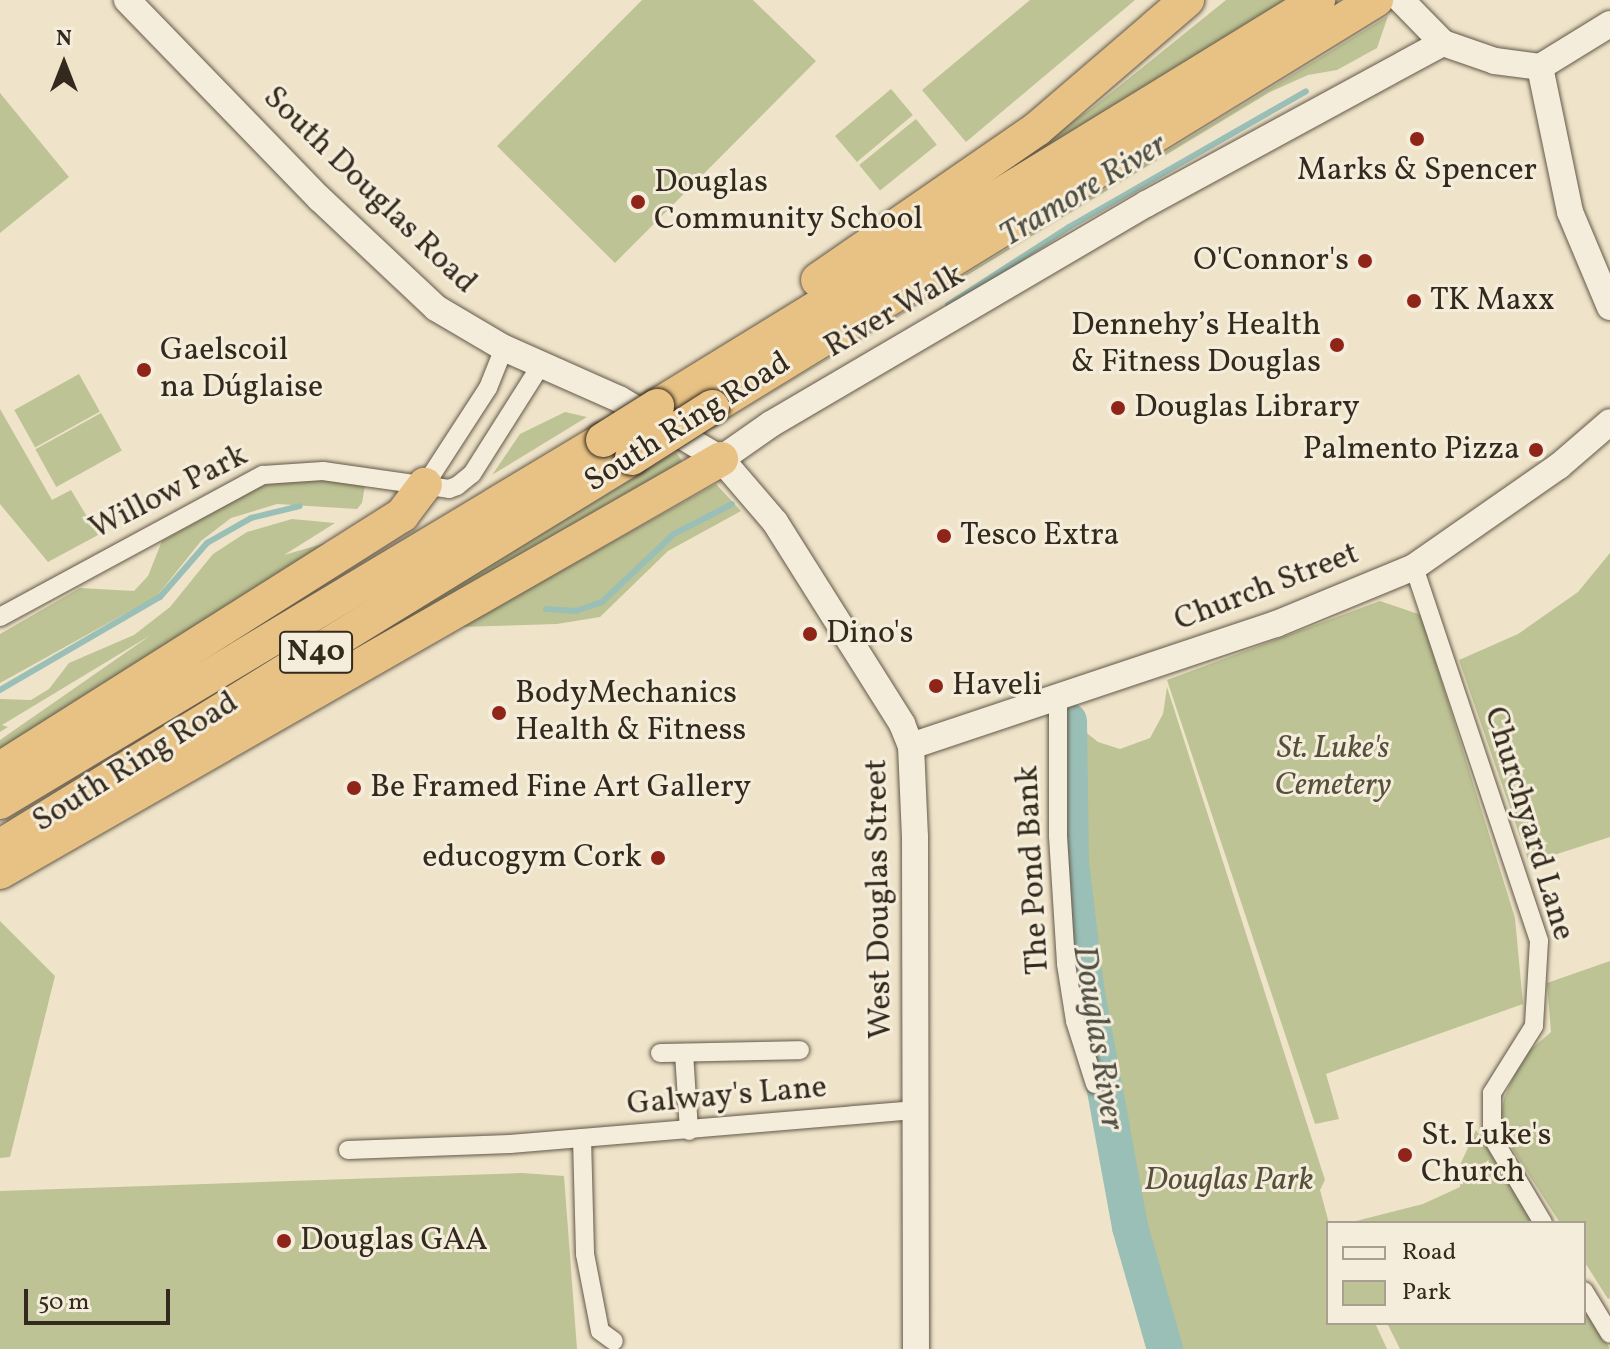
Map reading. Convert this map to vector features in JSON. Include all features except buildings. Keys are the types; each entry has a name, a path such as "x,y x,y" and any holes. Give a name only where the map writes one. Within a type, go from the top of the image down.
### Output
{"highway":[{"path":"671,394 701,362 1037,129 1187,0"},
{"name":"South Ring Road","path":"0,802 603,440 671,394 1318,0"},
{"name":"South Ring Road","path":"0,847 1365,6"},
{"path":"0,872 721,459"},
{"path":"0,769 402,515 425,485"}],"main road":[{"name":"South Douglas Road","path":"127,0 304,183 427,301 504,348 619,399 721,459"},
{"path":"1401,0 1443,43 1495,61 1540,67 1610,24"},
{"name":"River Walk","path":"721,459 771,424 1146,204 1443,43"},
{"path":"1540,67 1570,212 1610,307"},
{"name":"Church Street","path":"911,746 1276,624 1414,567 1559,466 1610,422"},
{"name":"West Douglas Street","path":"721,459 775,522 902,724 911,746 917,1110 916,1349"}],"street":[{"path":"425,485 488,388 504,348"},
{"name":"Willow Park","path":"0,617 263,475 323,471 449,489 472,474 541,365"},
{"name":"Churchyard Lane","path":"1414,567 1539,941 1534,1026 1492,1093 1492,1137 1542,1221"},
{"name":"The Pond Bank","path":"1058,698 1058,836 1066,964 1075,1021 1095,1084"},
{"path":"660,1053 800,1050"},
{"path":"684,1053 689,1131"},
{"name":"Galway's Lane","path":"348,1150 542,1142 917,1110"},
{"path":"582,1138 585,1254 600,1331 614,1341"},
{"path":"1586,1294 1610,1334"}],"green space":[{"path":"642,0 753,0 816,61 615,263 497,146"},
{"path":"1030,0 1135,0 966,142 922,90"},
{"path":"1226,0 1292,0 932,217 1091,109"},
{"path":"1388,16 1377,48 1337,70 1308,75 1270,92 729,419"},
{"path":"891,89 913,115 857,162 835,136"},
{"path":"0,93 69,177 0,233"},
{"path":"916,119 937,145 880,191 859,165"},
{"path":"79,374 100,412 35,447 14,410"},
{"path":"0,409 52,500 71,490 98,535 48,562 0,504"},
{"path":"565,412 587,417 492,475 520,434"},
{"path":"101,413 122,451 56,487 35,449"},
{"path":"676,452 685,466 86,810"},
{"path":"308,477 365,485 362,503 357,509 277,504 231,518 201,541 157,596 0,683 0,634 80,588 134,591 148,576 162,541 261,486"},
{"path":"716,484 741,511 668,551 600,617 557,624 460,627"},
{"path":"292,519 335,523 284,555 329,542 0,757 0,740 151,635 2,725 8,727 0,732 0,699 31,700 49,689 69,663 134,635 170,607 213,554 247,532"},
{"path":"1610,553 1610,837 1529,863 1459,660 1518,634 1578,592"},
{"name":"St. Luke's Cemetery","path":"1380,601 1421,615 1515,918 1523,1004 1326,1074 1339,1119 1315,1124 1167,680"},
{"name":"Douglas Park","path":"1167,687 1325,1180 1320,1190 1328,1221 1326,1221 1326,1325 1376,1325 1387,1349 1168,1349 1156,1262 1081,950 1056,719 1078,712 1083,730 1098,742 1120,749 1150,738 1163,714"},
{"path":"0,921 55,976 10,1157 0,1158"},
{"path":"1610,961 1608,1299 1586,1264 1586,1221 1559,1221 1499,1128 1504,1098 1523,1056 1551,1032 1547,983"},
{"path":"1476,1130 1533,1221 1356,1221 1423,1204 1460,1187 1460,1165"},
{"name":"Douglas GAA","path":"522,1173 564,1176 577,1349 0,1349 0,1191"},
{"path":"1586,1307 1610,1349 1400,1349 1388,1325 1586,1325"}],"waterway":[{"name":"Tramore River","path":"948,305 1069,227 1306,91"},
{"name":"Tramore River","path":"546,609 576,611 602,602 674,534 732,504"},
{"name":"Tramore River","path":"0,690 160,597 207,543 251,518 300,506"},
{"name":"Douglas River","path":"1069,721 1071,863 1086,987 1130,1227 1165,1349"}],"place":[{"name":"Marks & Spencer","path":"1417,139"},
{"name":"Douglas Community School","path":"638,202"},
{"name":"O'Connor's","path":"1365,261"},
{"name":"TK Maxx","path":"1414,301"},
{"name":"Dennehy’s Health & Fitness Douglas","path":"1337,345"},
{"name":"Gaelscoil na Dúglaise","path":"144,370"},
{"name":"Douglas Library","path":"1118,408"},
{"name":"Palmento Pizza","path":"1536,450"},
{"name":"Tesco Extra","path":"944,536"},
{"name":"Dino's","path":"810,634"},
{"name":"Haveli","path":"936,686"},
{"name":"BodyMechanics Health & Fitness","path":"499,713"},
{"name":"Be Framed Fine Art Gallery","path":"354,788"},
{"name":"educogym Cork","path":"658,858"},
{"name":"St. Luke's Church","path":"1405,1155"},
{"name":"Douglas GAA","path":"284,1241"}]}
